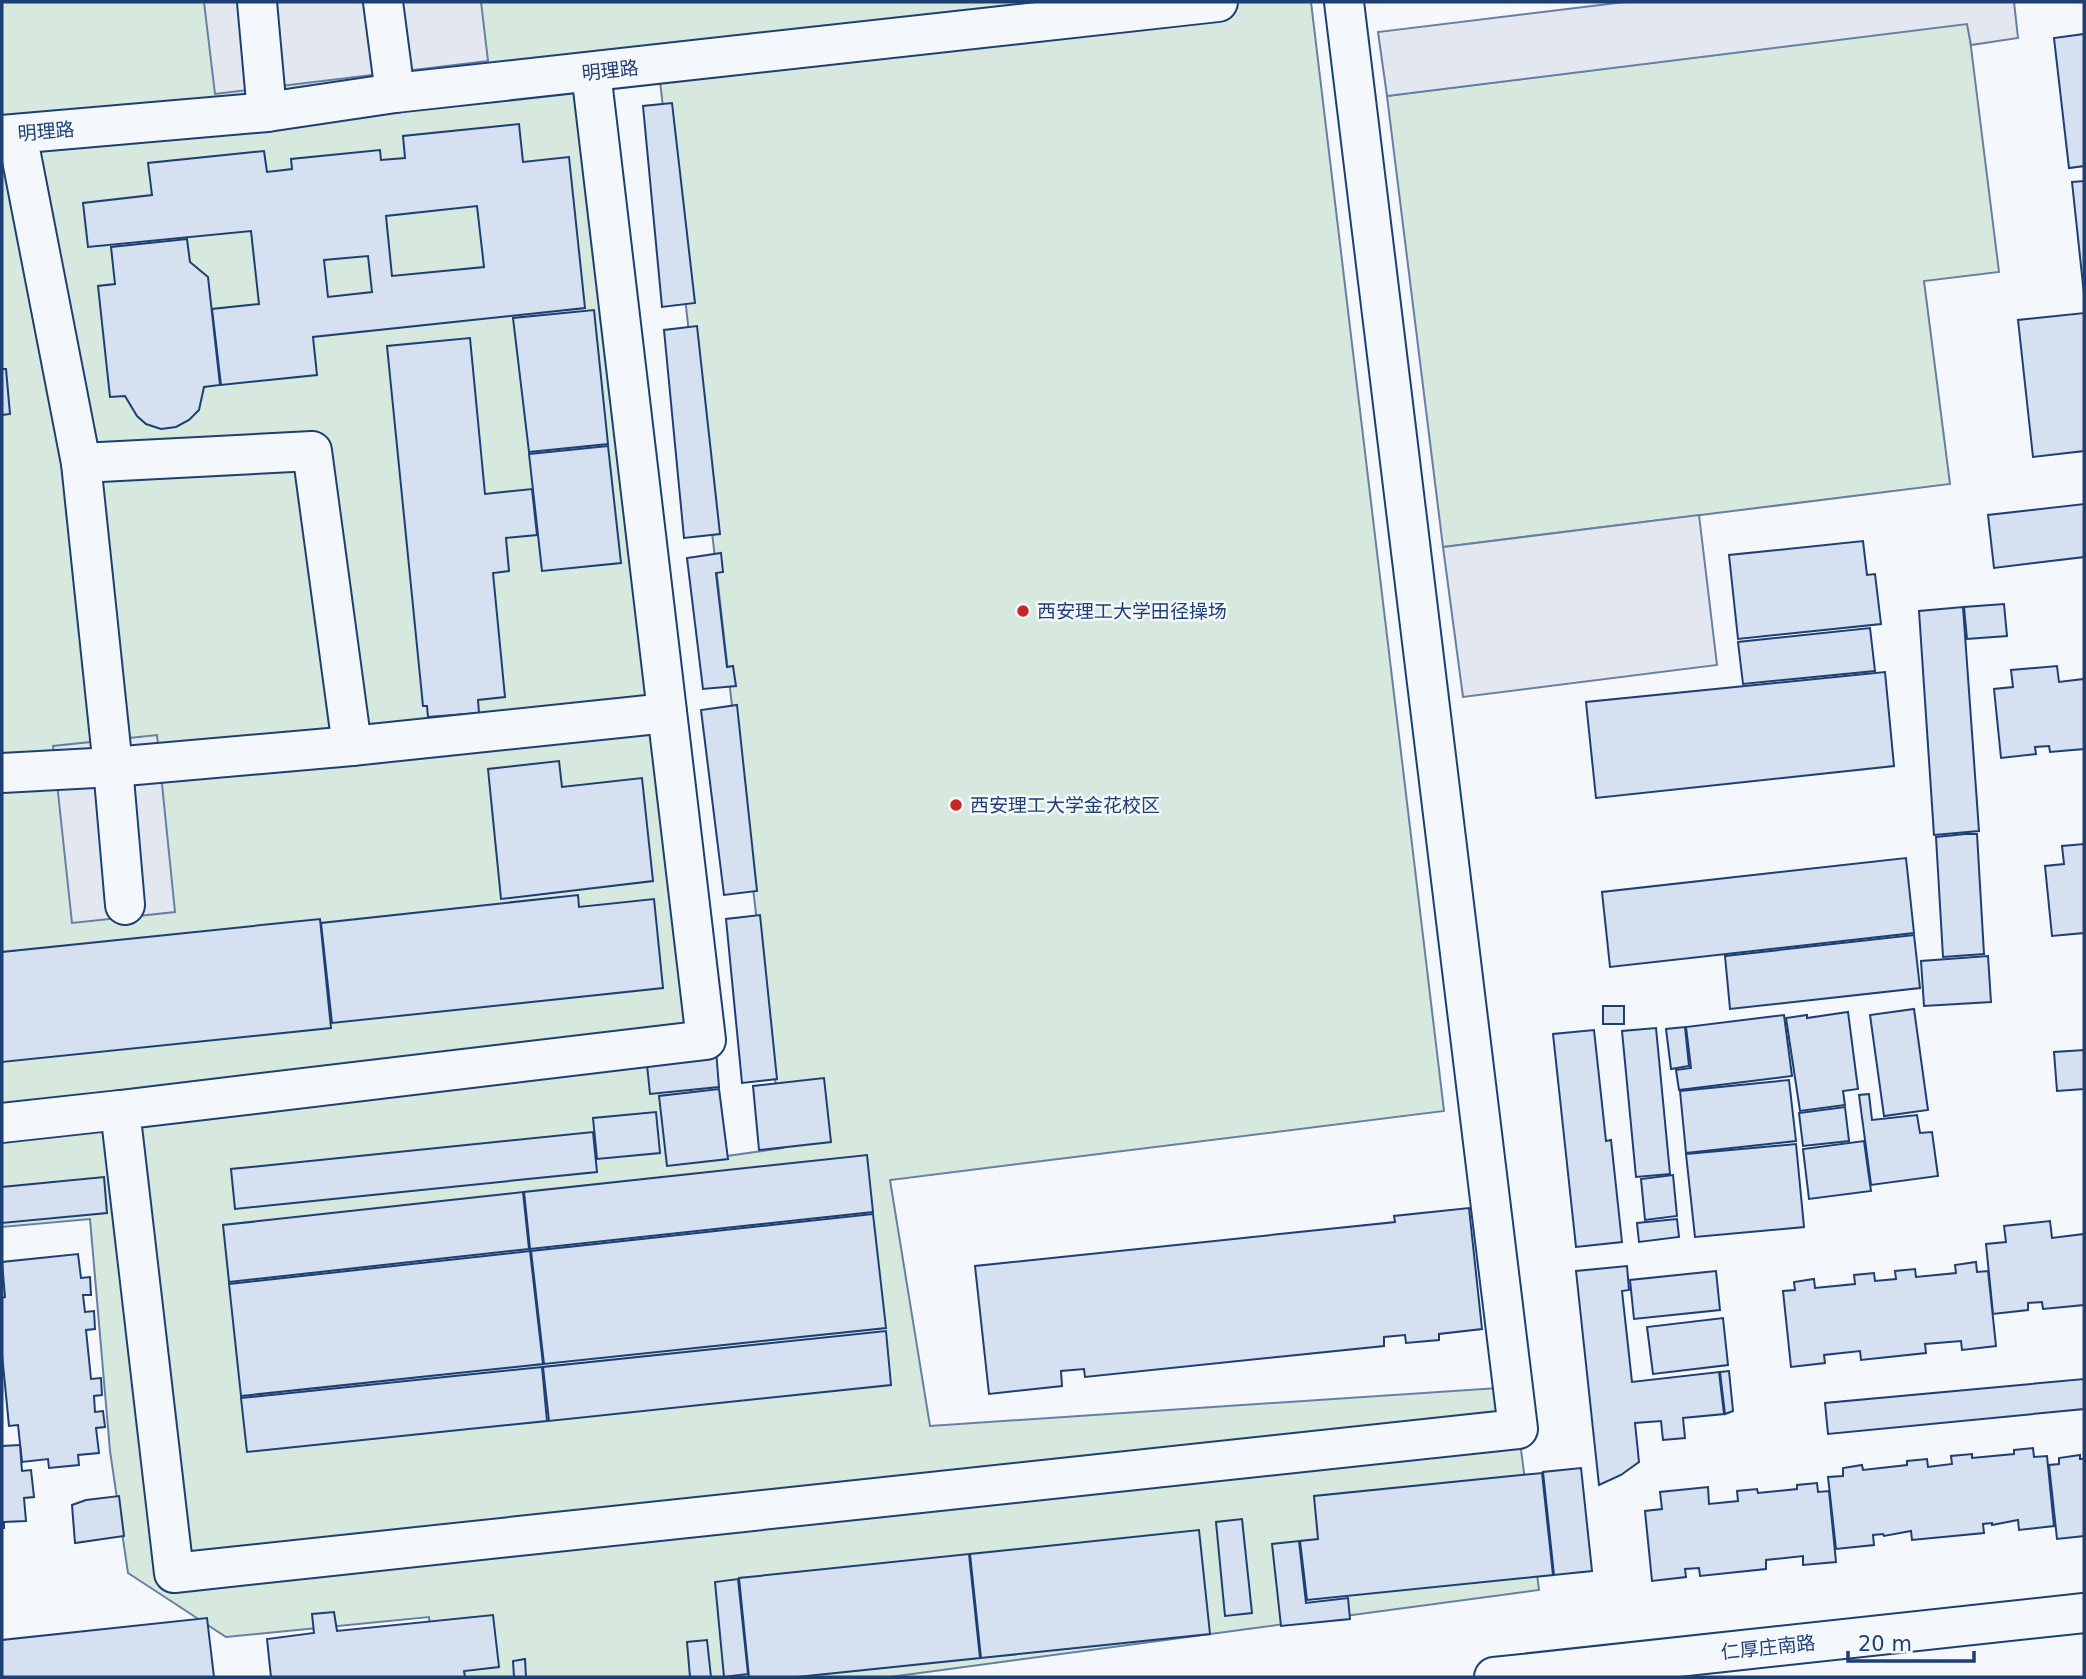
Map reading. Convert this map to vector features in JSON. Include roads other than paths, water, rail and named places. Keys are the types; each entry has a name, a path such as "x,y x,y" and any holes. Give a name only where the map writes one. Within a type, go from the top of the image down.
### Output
{"street":[{"path":"257,2 267,112"},
{"path":"383,2 395,93"},
{"name":"明理路","path":"9,134 267,112 395,93 1218,2"},
{"path":"120,1110 174,1573 1518,1429 1344,2"},
{"path":"2,1123 706,1040 591,72"},
{"path":"9,134 81,463 125,905"},
{"path":"81,463 312,450 352,747"},
{"path":"2,773 113,767 352,747 667,713"},
{"name":"仁厚庄南路","path":"1494,1677 2084,1613"}],"place":[{"name":"西安理工大学田径操场","path":"1023,611"},
{"name":"西安理工大学金花校区","path":"956,805"}]}
